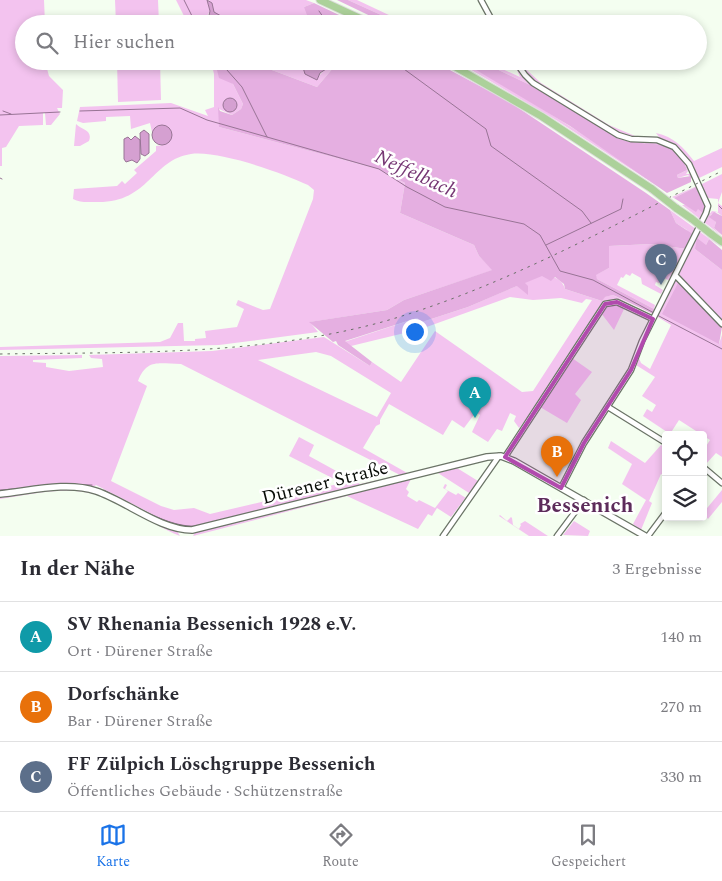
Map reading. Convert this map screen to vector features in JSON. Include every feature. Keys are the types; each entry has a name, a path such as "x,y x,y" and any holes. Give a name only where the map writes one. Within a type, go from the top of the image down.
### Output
{"main road":[{"path":"320,0 352,15"},
{"path":"462,70 541,116 652,189 722,242"}],"street":[{"path":"481,0 489,15"},
{"path":"521,70 533,82 615,133 631,139 657,140 674,147 686,159 708,206 706,214 655,315 631,370 580,449 561,488"},
{"path":"675,275 722,324"},
{"path":"443,536 502,457 605,304 618,302 655,315"},
{"path":"608,407 662,440"},
{"path":"502,457 584,500 646,536 662,517"},
{"name":"Dürener Straße","path":"0,494 67,487 88,488 171,526 192,530 502,457"},
{"path":"707,470 722,483"},
{"path":"557,536 584,500"}],"highlighted area":[{"path":"617,302 653,319 631,370 584,443 561,488 505,457 605,304"}],"shaded area":[{"path":"0,0 44,0 45,15 15,15 15,70 47,70 49,76 63,90 62,108 57,108 60,114 51,125 46,125 45,113 43,113 43,125 19,126 6,147 2,148 2,166 0,166"},
{"path":"115,0 158,0 159,15 116,15"},
{"path":"176,0 207,0 210,11 208,15 184,15"},
{"path":"207,0 212,3 214,12 219,15 209,15"},
{"path":"209,0 306,0 314,3 304,7 311,15 217,15"},
{"path":"337,0 348,0 381,15 368,15"},
{"path":"348,0 357,0 389,15 381,15"},
{"path":"314,3 339,15 307,15 304,7"},
{"path":"117,70 160,70 161,100 118,102"},
{"path":"213,70 218,70 233,84 243,104 241,109 232,115 219,109 219,127 378,169 405,183 400,213 474,245 479,256 493,270 404,300 387,310 310,322 318,332 219,345 0,350 0,347 160,342 170,338 178,323 183,323 184,341 195,341 195,339 206,338 205,331 237,327 244,309 236,305 238,300 263,310 270,309 313,199 314,190 308,185 267,169 233,159 217,155 191,154 167,164 139,189 127,196 113,201 95,202 81,202 73,199 74,189 117,186 122,181 125,184 137,173 134,170 156,151 156,146 163,145 171,138 170,130 161,125 152,132 150,123 131,129 130,116 106,117 106,121 83,123 77,121 80,107 171,103 208,116 205,110 214,107"},
{"path":"217,70 272,70 317,87 331,70 450,70 508,101 646,193 670,210 676,223 694,235 687,249 651,244 609,246 609,268 596,275 597,279 654,309 653,314 613,295 605,297 602,301 565,289 564,284 555,277 551,281 542,276 525,283 528,286 528,295 517,286 468,307 422,322 417,318 345,341 372,362 370,366 338,345 336,341 333,342 309,322 387,310 404,300 492,270 479,256 474,245 400,213 405,183 378,169 219,127 218,107 220,111 232,115 241,109 243,104 233,84 219,78"},
{"path":"272,70 305,70 319,76 324,70 331,70 317,87"},
{"path":"304,70 324,70 320,73 317,80 305,74"},
{"path":"471,70 477,70 536,105 609,152 657,186 556,120"},
{"path":"476,70 499,70 530,85 620,139 668,147 682,159 687,170 677,175 678,178 691,176 691,182 667,193 570,126"},
{"path":"499,70 505,70 520,77 517,70 519,70 526,81 615,135 669,146 677,151 684,159 688,171 686,174 691,174 694,180 688,175 678,178 677,175 687,170 683,159 676,152 659,145 629,142 620,139 530,85"},
{"path":"524,70 527,70 541,83 609,125 635,136 659,137 656,133 668,137 682,147 694,161 722,148 722,167 697,179 694,166 671,143 658,138 621,135 530,78"},
{"path":"227,98 233,98 237,105 233,112 227,112 223,108 223,102"},
{"path":"76,124 90,135 89,141 80,146 74,146"},
{"path":"162,125 169,128 172,135 169,142 162,145 155,142 152,135 155,128"},
{"path":"144,130 149,134 149,153 145,156 141,154 140,133"},
{"path":"135,136 140,140 140,159 137,163 132,160 126,162 124,159 124,139 128,137 131,140"},
{"path":"722,174 722,192 718,203 718,199 708,198 700,185"},
{"path":"697,186 706,205 704,213 708,216 712,211 718,212 718,203 722,206 722,216 717,212 710,215 716,222 714,228 722,236 682,205 686,205 696,211 696,187 674,198 672,197"},
{"path":"696,187 705,202 703,213 698,209 696,212 674,198"},
{"path":"670,210 722,248 709,239 706,245 695,249 722,270 722,327 679,281 719,344 722,335 722,457 716,453 707,463 707,445 710,440 707,438 707,431 696,431 679,420 672,431 666,431 643,416 647,409 652,412 656,405 642,396 655,377 636,365 639,358 641,363 650,369 671,325 656,316 674,281 680,278 679,272 691,248 687,230 676,223"},
{"path":"714,212 722,216 722,235 714,228 716,222 709,217"},
{"path":"697,238 706,245 709,239 722,250 722,270 695,249"},
{"path":"651,244 687,249 670,281 662,277 659,283 656,282 655,285 663,290 661,294 642,284 641,278 632,273 630,276 626,274 623,278 621,277 617,285 655,305 654,309 597,279 595,275 609,268 609,246"},
{"path":"542,275 559,280 565,289 602,301 604,297 613,295 651,315 648,319 625,307 614,330 601,313 572,358 592,372 575,394 581,400 567,423 540,407 530,421 526,419 519,428 514,421 516,416 510,413 502,431 497,429 488,442 472,432 480,415 476,412 464,428 452,420 443,435 389,404 380,420 380,424 376,426 363,448 409,474 361,487 358,485 356,488 197,527 169,523 96,485 93,487 76,485 0,492 0,356 82,355 82,358 33,360 33,362 46,363 46,367 69,371 103,367 102,359 91,358 89,355 212,351 324,337 370,366 372,362 401,382 435,331 522,392 533,391 592,300 586,299 582,303 561,298 533,300 510,297 421,329 351,346 344,342 417,318 422,322 468,307","holes":["316,352 331,356 391,393 377,417 258,360","155,364 181,364 400,475 360,484 309,456 314,445 299,437 289,456 342,483 210,514 194,508 174,510 161,506 111,481 147,386 138,381 142,374 145,369"]},
{"path":"679,281 722,327 719,344 662,314"},
{"path":"611,441 645,463 662,446 662,474 649,501 652,503 641,530 633,524 646,500 622,484 632,464 608,448"},
{"path":"457,468 478,481 469,493 438,473"},
{"path":"411,479 406,489 409,492 407,496 417,502 419,500 435,508 448,491 443,488 445,484 447,485 445,489 456,495 458,493 465,498 451,517 437,508 432,516 428,514 418,529 347,496 193,536 195,532"},
{"path":"65,489 97,493 177,531 180,536 112,501 89,493 56,491 0,499 0,496"},
{"path":"722,490 722,502 708,519 707,508"},
{"path":"499,516 507,521 511,517 513,525 519,529 520,524 525,521 548,536 529,536"},
{"path":"574,521 590,531 588,536 563,535"}],"waterway":[{"name":"Neffelbach","path":"184,0 192,15"},
{"path":"319,11 322,15"},
{"name":"Neffelbach","path":"227,70 242,87 267,137 379,169 407,187 445,207 524,224 540,235 560,271 593,280 654,313"},
{"path":"405,70 486,129 491,146 582,211 591,223"},
{"path":"80,111 180,108 207,120 267,137"},
{"path":"3,111 11,114"},
{"path":"0,115 60,112"},
{"path":"546,245 621,209 623,199"},
{"path":"719,206 722,209"},
{"name":"Neffelbach","path":"657,315 722,349"},
{"path":"63,484 92,485"},
{"path":"0,490 27,488"},
{"path":"104,490 163,519 187,526 198,526"}],"railway":[{"path":"0,354 144,352 240,347 335,333 382,322 427,308 513,274 722,171"}],"place":[{"name":"FF Zülpich Löschgruppe Bessenich","path":"661,285"},
{"name":"SV Rhenania Bessenich 1928 e.V.","path":"475,418"},
{"name":"Dorfschänke","path":"557,477"}],"district":[{"name":"Bessenich","path":"585,506"}]}
